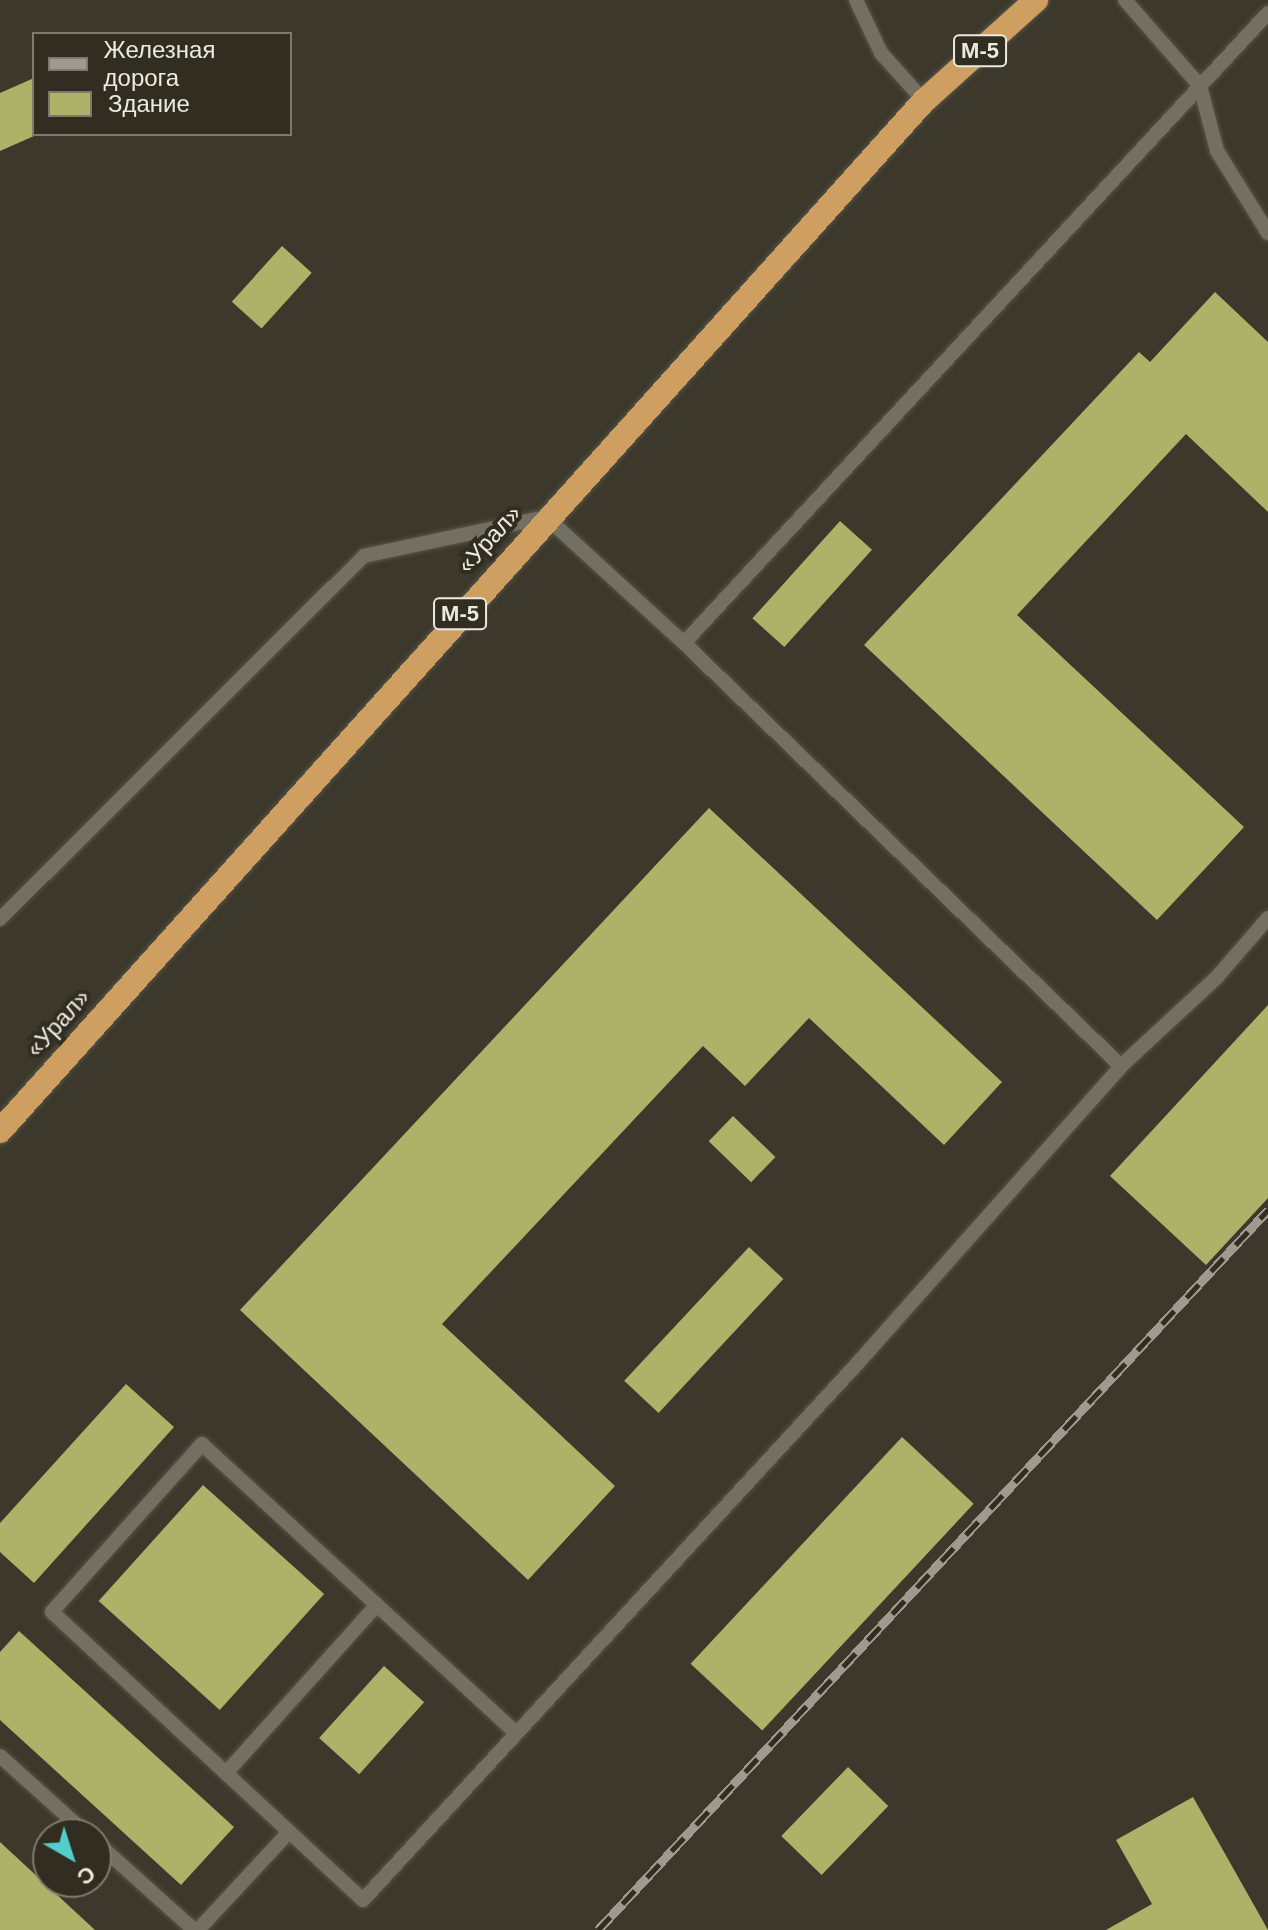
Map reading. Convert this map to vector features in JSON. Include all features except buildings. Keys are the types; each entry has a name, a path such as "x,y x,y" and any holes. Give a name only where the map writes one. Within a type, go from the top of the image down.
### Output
{"highway":[{"name":"«Урал»","path":"0,1131 546,517 924,101 1036,0"}],"lane":[{"path":"856,0 881,53 924,101"},
{"path":"1125,0 1200,86 1217,151 1268,233"},
{"path":"684,643 1268,13"},
{"path":"0,919 364,556 546,517 684,643 1121,1066"},
{"path":"515,1732 202,1444 52,1612 363,1900 856,1365 1121,1066 1217,977 1268,918"},
{"path":"226,1773 377,1605"},
{"path":"0,1756 69,1818"},
{"path":"112,1856 196,1930 289,1832"}],"railway":[{"path":"598,1930 1268,1210"}]}
